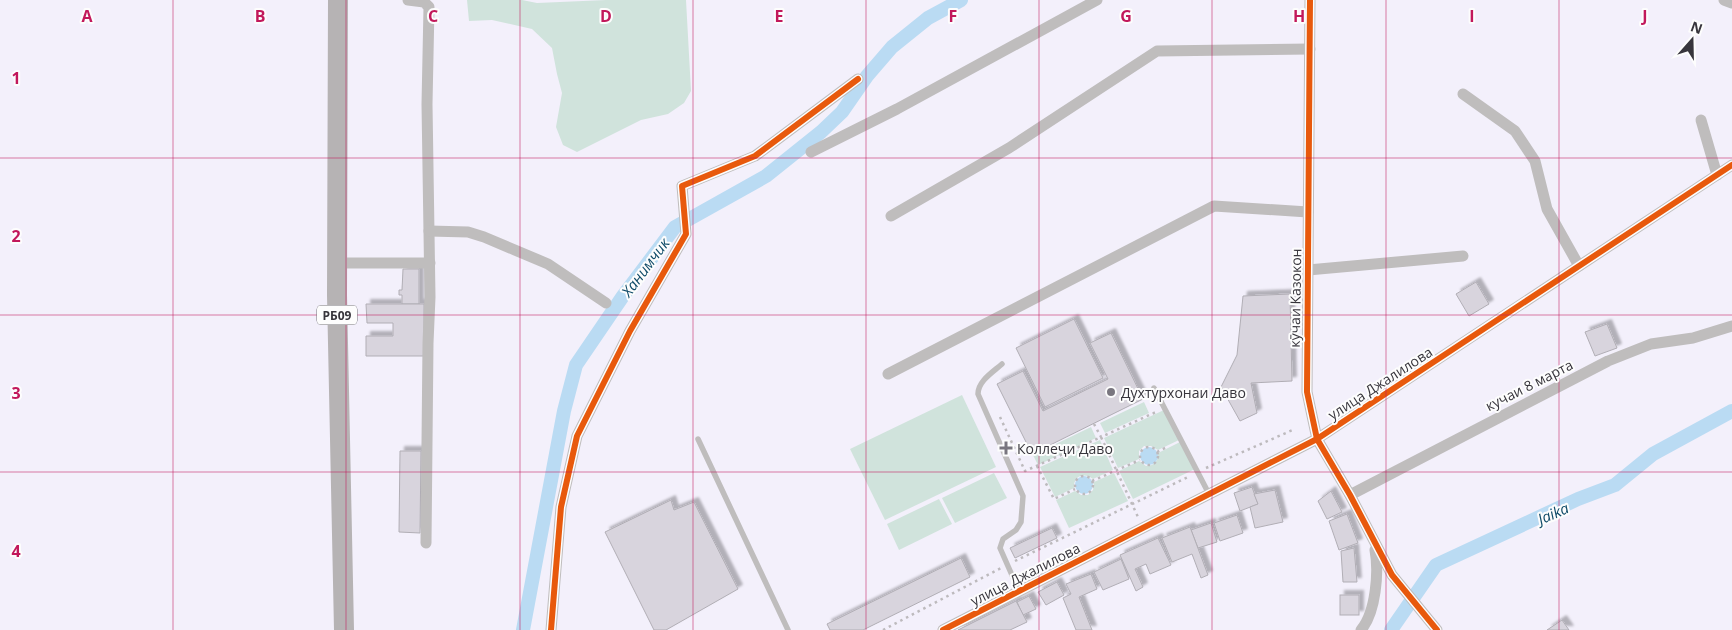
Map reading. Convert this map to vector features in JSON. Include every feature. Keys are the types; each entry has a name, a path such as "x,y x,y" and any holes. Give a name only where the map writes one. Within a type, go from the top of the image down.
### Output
{"highway":[{"name":"РБ09","path":"338,0 336,263 344,630"}],"street":[{"path":"408,0 424,2 429,7 427,104 430,263 426,544"},
{"path":"811,152 897,109 1097,0"},
{"name":"кӯчаи Казокон","path":"1310,0 1307,392 1317,439 1350,495 1392,575 1435,628"},
{"path":"1724,0 1732,3"},
{"path":"890,216 1009,148 1157,51 1310,49"},
{"path":"551,630 561,507 577,436 630,331 686,234 682,186 755,156 858,79"},
{"path":"1463,94 1515,131 1535,161 1547,209 1579,266"},
{"path":"1701,120 1717,175"},
{"name":"улица Джалилова","path":"943,630 1317,439 1732,165"},
{"path":"888,374 1214,206 1308,212"},
{"path":"429,231 468,232 484,237 548,264 606,303"},
{"path":"1308,270 1462,256"},
{"path":"336,263 430,263"},
{"name":"кучаи 8 марта","path":"1350,495 1608,361 1651,344 1692,338 1732,326"},
{"path":"1361,630 1370,614 1378,571 1374,541"}],"lane":[{"path":"1002,364 983,381 978,394 1023,496 1020,522 1016,530 1003,539 1000,544 1019,591"},
{"path":"1154,388 1209,494"},
{"path":"698,439 788,630"}],"path":[{"path":"996,410 1025,471 1164,408"},
{"path":"1094,424 1143,528"},
{"path":"882,630 1008,564 1198,472 1294,429"},
{"path":"1150,446 1157,452 1158,458 1151,465 1145,464 1140,460 1140,452 1144,448 1150,446"},
{"path":"1157,452 1167,447"},
{"path":"1092,481 1140,460"},
{"path":"1037,466 1054,499 1075,489"},
{"path":"1086,476 1092,481 1093,488 1088,493 1083,494 1075,489 1076,481 1080,477 1086,476"}],"shaded area":[{"path":"467,0 522,0 537,3 606,0 686,0 691,91 684,103 668,114 641,120 577,152 563,145 556,127 562,93 552,48 532,29 492,20 469,21"},
{"path":"962,395 996,467 885,520 850,449"},
{"path":"1144,402 1149,413 1105,433 1100,423"},
{"path":"1164,410 1179,440 1158,450 1151,446 1144,446 1139,451 1139,459 1118,468 1104,438"},
{"path":"1091,427 1096,438 1038,465 1033,455"},
{"path":"1100,440 1113,470 1093,479 1080,476 1075,481 1074,488 1055,497 1040,467"},
{"path":"1180,442 1195,469 1133,499 1119,471 1139,461 1146,466 1152,465 1157,460 1158,453"},
{"path":"994,473 1007,498 955,523 942,498"},
{"path":"1114,473 1128,501 1069,528 1056,500 1075,491 1081,495 1088,495 1093,490 1094,482"},
{"path":"939,499 952,524 899,550 887,524"}],"water":[{"path":"1145,447 1153,447 1158,452 1156,463 1145,465 1140,460 1140,452"},
{"path":"1080,476 1088,476 1093,481 1091,492 1080,494 1075,489 1075,481"}],"building":[{"path":"403,269 419,269 419,304 402,304 402,295 399,295 399,290 402,290"},
{"path":"1476,282 1489,304 1469,316 1456,294"},
{"path":"1290,294 1292,381 1251,383 1257,413 1240,421 1221,387 1237,355 1243,296"},
{"path":"366,304 424,304 424,356 366,356 366,336 393,336 393,323 367,323"},
{"path":"1074,319 1103,378 1045,407 1016,348"},
{"path":"1607,324 1617,348 1595,356 1585,332"},
{"name":"Духтурхонаи Даво","path":"1111,333 1143,399 1032,454 997,384 1023,371 1043,411 1108,379 1090,343"},
{"path":"400,451 421,451 420,533 399,532"},
{"path":"1252,487 1258,504 1240,511 1234,493"},
{"path":"1275,490 1283,522 1255,528 1250,507 1258,504 1254,494"},
{"path":"1331,491 1342,512 1327,519 1318,501"},
{"path":"671,500 674,510 694,502 738,589 666,630 654,630 605,532"},
{"path":"1347,514 1358,543 1339,550 1329,521"},
{"path":"1237,515 1243,533 1220,541 1214,523"},
{"path":"1211,523 1217,542 1198,548 1191,530"},
{"path":"1190,527 1208,575 1201,578 1192,554 1172,562 1162,538"},
{"path":"1052,528 1057,538 1015,558 1010,548"},
{"path":"1158,538 1171,565 1150,574 1146,564 1135,569 1143,587 1136,591 1120,555"},
{"path":"1354,548 1357,582 1343,582 1341,551"},
{"path":"961,558 970,577 863,630 830,630 827,624"},
{"path":"1121,559 1129,579 1103,590 1094,572"},
{"path":"1091,574 1097,589 1079,597 1092,630 1076,630 1063,598 1071,594 1066,584"},
{"path":"1057,582 1064,595 1046,605 1038,592"},
{"path":"1340,595 1359,595 1359,615 1340,615"},
{"path":"1029,596 1036,609 1023,615 1017,602"},
{"path":"1016,601 1027,622 1010,630 958,630"},
{"path":"1562,620 1569,630 1547,630"}],"waterway":[{"name":"Ханимчик","path":"523,630 564,411 576,365 623,296 675,227 766,176 821,132 842,112 867,76 892,47 928,18 961,0"},
{"name":"Jaika","path":"1391,630 1436,565 1578,499 1615,485 1653,454 1732,411"}],"cycle path":[{"path":"1310,0 1307,392 1317,439 1350,495 1392,575 1437,630"},
{"path":"551,630 561,507 577,436 630,331 686,234 682,186 755,156 858,79"},
{"path":"943,630 1317,439 1732,165"}],"place":[{"name":"Духтурхонаи Даво","path":"1111,392"},
{"name":"Коллеҷи Даво","path":"1006,448"}]}
